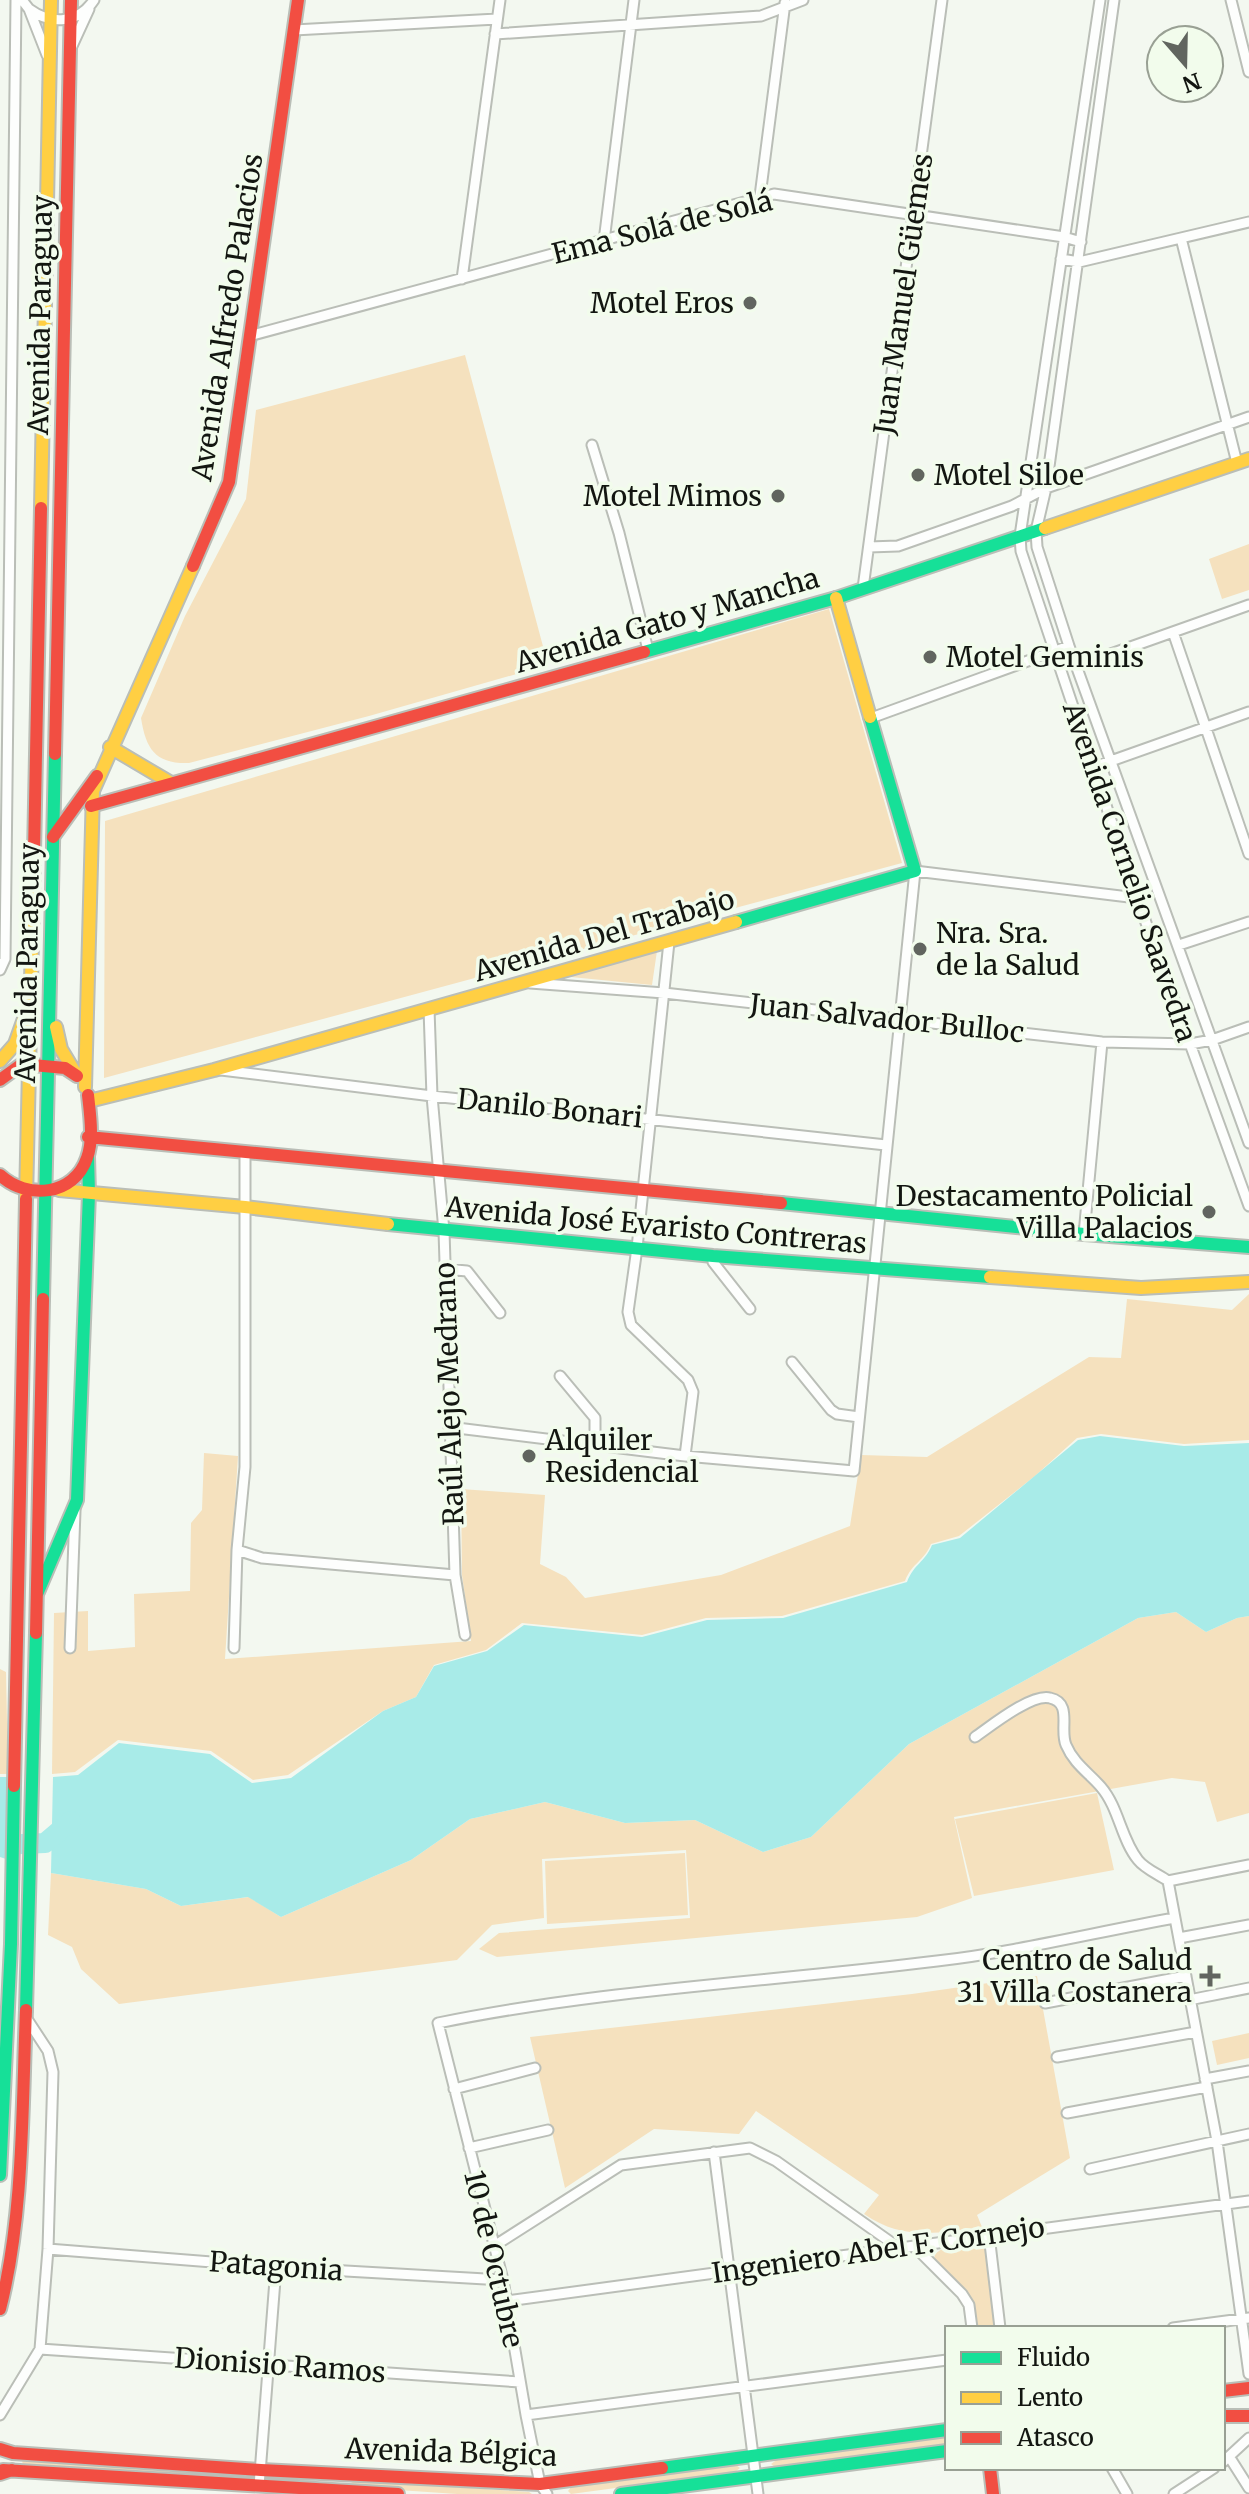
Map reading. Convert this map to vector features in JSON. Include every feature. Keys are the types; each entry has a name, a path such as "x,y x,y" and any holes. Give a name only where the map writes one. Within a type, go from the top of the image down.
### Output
{"main road":[{"name":"Avenida Paraguay","path":"0,2175 11,1944 21,1347 27,1190 26,1064 30,1002 51,0"},
{"name":"Avenida Paraguay","path":"0,2309 6,2286 18,2183 27,2019 71,0"},
{"name":"Avenida Alfredo Palacios","path":"85,1087 89,1013 91,806 97,776 223,501 235,450 298,0"},
{"name":"Avenida Gato y Mancha","path":"72,814 171,783 836,598 1243,461"},
{"path":"836,598 915,871"},
{"path":"110,747 171,783"},
{"path":"53,837 97,776"},
{"name":"Avenida Del Trabajo","path":"89,1101 214,1070 915,871"},
{"path":"35,1599 61,1534 75,1511 79,1489 89,1194 89,1101 85,1087 61,1049 49,990"},
{"path":"0,1063 15,1044 30,1002"},
{"path":"0,1063 65,1068 76,1074"},
{"path":"0,1080 26,1064"},
{"name":"Avenida José Evaristo Contreras","path":"88,1137 879,1211 1084,1234 1249,1247"},
{"path":"59,1190 77,1174 88,1157"},
{"path":"0,1175 13,1187 27,1190"},
{"name":"Avenida José Evaristo Contreras","path":"27,1190 59,1190 245,1207 444,1231 713,1256 1141,1288 1249,1282"},
{"path":"1225,2391 1249,2388"},
{"path":"1225,2416 1249,2416"},
{"name":"Avenida Bélgica","path":"0,2449 13,2453 544,2489 945,2430"},
{"path":"621,2494 945,2451"},
{"path":"990,2470 993,2494"},
{"name":"Avenida Bélgica","path":"4,2471 398,2494"}],"street":[{"path":"19,0 51,20 70,19 92,2"},
{"path":"0,970 5,959 19,0"},
{"path":"462,279 500,0"},
{"path":"604,241 634,0"},
{"path":"495,34 761,16 786,3 803,0"},
{"name":"Juan Manuel Güemes","path":"863,588 942,0"},
{"path":"1020,536 1100,0"},
{"path":"1036,531 1046,488 1114,0"},
{"path":"1231,0 1249,72"},
{"path":"69,53 92,2"},
{"path":"760,196 786,3"},
{"path":"29,9 50,62"},
{"path":"294,30 497,19"},
{"name":"Ema Solá de Solá","path":"249,336 774,194 1081,242"},
{"path":"1061,259 1079,262 1249,222"},
{"path":"1181,238 1227,424 1243,461"},
{"path":"869,547 898,546 1004,509 1046,488 1249,417"},
{"path":"592,445 619,533 648,650"},
{"name":"Avenida Cornelio Saavedra","path":"1036,531 1037,547 1069,646 1249,1143"},
{"name":"Avenida Cornelio Saavedra","path":"1020,536 1021,551 1137,898 1249,1206"},
{"path":"1077,666 1249,605"},
{"path":"1173,632 1249,854"},
{"path":"871,718 1069,646"},
{"path":"1094,767 1249,712"},
{"path":"1238,823 1249,819"},
{"path":"449,1427 685,1456 854,1471 915,871"},
{"name":"Avenida Del Trabajo","path":"915,871 1137,898"},
{"path":"1179,945 1249,922"},
{"path":"669,942 644,1191 628,1312 631,1325 688,1380 693,1392 685,1456"},
{"name":"Juan Salvador Bulloc","path":"523,982 664,993 1102,1042 1190,1044 1249,1027"},
{"name":"Raúl Alejo Medrano","path":"429,1009 432,1096 444,1231 455,1575 465,1635"},
{"path":"1084,1234 1102,1042"},
{"name":"Danilo Bonari","path":"214,1070 886,1145"},
{"path":"234,1648 237,1550 245,1467 245,1152"},
{"path":"713,1256 713,1262 750,1309"},
{"path":"445,1269 467,1271 500,1313"},
{"path":"792,1362 831,1410 837,1414 859,1417"},
{"path":"560,1376 595,1418 595,1445"},
{"path":"70,1648 75,1511"},
{"path":"237,1550 271,1559 455,1575"},
{"path":"975,1737 1029,1700 1054,1698 1063,1705 1063,1738 1073,1759 1101,1787 1111,1802 1137,1859 1168,1881 1217,2141 1224,2204 1245,2318 1249,2374"},
{"path":"1168,1881 1249,1865"},
{"name":"10 de Octubre","path":"544,2489 526,2415 503,2280 438,2023 506,2009 698,1984 937,1961 1175,1918"},
{"path":"1179,1938 1249,1925"},
{"path":"1045,2003 1186,1976"},
{"path":"1189,2000 1249,1988"},
{"path":"0,2415 40,2349 48,2249 53,2072 48,2051 27,2019"},
{"path":"1057,2057 1196,2032"},
{"path":"454,2089 535,2068"},
{"path":"1067,2113 1249,2071"},
{"path":"469,2148 548,2130"},
{"path":"1090,2169 1249,2134"},
{"path":"494,2246 621,2165 750,2148 762,2153 899,2248"},
{"path":"714,2152 758,2494"},
{"name":"Ingeniero Abel F. Cornejo","path":"507,2301 1249,2201"},
{"path":"989,2235 1000,2326"},
{"path":"914,2246 962,2294 969,2305 972,2326"},
{"name":"Patagonia","path":"48,2249 276,2267 503,2280"},
{"path":"259,2486 276,2267"},
{"path":"1187,2326 1245,2318"},
{"name":"Dionisio Ramos","path":"40,2349 520,2382"},
{"path":"526,2415 945,2360"},
{"path":"1249,2438 1226,2460 1249,2488"},
{"path":"1113,2470 1127,2494"},
{"path":"1174,2494 1211,2470"},
{"path":"336,2473 336,2492"}],"shaded area":[{"path":"465,355 548,665 189,763 168,761 154,753 146,739 141,718 185,616 246,499 256,410"},
{"path":"1249,544 1249,590 1222,599 1209,559"},
{"path":"829,609 902,863 104,1078 105,821"},
{"path":"657,951 652,985 571,977 572,973"},
{"path":"1249,1294 1249,1440 1184,1444 1101,1434 1077,1438 959,1536 931,1544 905,1581 782,1616 706,1618 642,1635 522,1623 486,1650 434,1665 416,1697 383,1711 288,1775 253,1780 211,1751 118,1740 75,1772 52,1774 54,1613 88,1611 88,1651 135,1647 134,1594 190,1591 191,1523 202,1510 204,1453 238,1456 225,1659 471,1641 462,1575 461,1489 545,1495 540,1564 566,1577 585,1598 721,1575 850,1526 861,1455 927,1457 1089,1357 1121,1358 1127,1299 1232,1310"},
{"path":"1176,1612 1206,1632 1249,1616 1249,1813 1217,1822 1205,1782 1172,1778 954,1817 972,1898 917,1917 497,1957 479,1949 499,1933 690,1918 686,1850 542,1859 544,1918 492,1925 457,1960 119,2004 81,1969 72,1947 48,1935 51,1873 146,1889 181,1906 249,1897 281,1917 411,1860 470,1819 545,1802 625,1823 695,1820 763,1852 811,1837 909,1744 1138,1618"},
{"path":"0,1669 6,1672 8,1774 0,1774"},
{"path":"1097,1793 1114,1870 974,1896 955,1819"},
{"path":"685,1853 688,1915 547,1924 545,1861"},
{"path":"1037,1976 1070,2158 977,2215 982,2227 921,2233 878,2223 864,2214 879,2195 756,2111 739,2134 654,2129 565,2188 530,2037 912,1994"},
{"path":"1249,2033 1249,2058 1217,2065 1212,2041"},
{"path":"979,2243 986,2250 995,2326 977,2326 972,2298 934,2259 943,2248"},
{"path":"945,2436 945,2444 775,2467 771,2464 778,2459"},
{"path":"22,2460 250,2474 250,2477 23,2466"},
{"path":"735,2464 740,2468 735,2472 571,2494 568,2491 572,2486"},
{"path":"356,2480 532,2494 457,2494 354,2487 351,2483"}],"water":[{"path":"1100,1436 1184,1446 1249,1443 1249,1616 1206,1632 1176,1612 1138,1618 909,1744 811,1837 763,1852 695,1820 625,1823 545,1802 470,1819 411,1860 281,1917 248,1897 181,1906 146,1889 51,1873 53,1777 78,1775 119,1743 210,1754 252,1783 291,1778 383,1711 416,1697 434,1666 487,1651 524,1625 642,1637 707,1620 783,1618 907,1582 932,1545 960,1538 1078,1440"},
{"path":"0,1777 8,1777 6,1859 0,1857"}],"waterway":[{"path":"0,1845 45,1843 71,1821"}],"traffic: fast":[{"path":"644,652 836,598 1045,528"},
{"path":"736,922 915,871 870,717"},
{"path":"43,1299 55,754"},
{"path":"38,1592 77,1500 88,1157"},
{"path":"781,1203 1084,1234 1249,1247"},
{"path":"388,1224 713,1256 990,1277"},
{"path":"26,2010 36,1633"},
{"path":"0,2175 11,1944 14,1786"},
{"path":"662,2468 945,2430"},
{"path":"621,2494 945,2451"}],"traffic: slow":[{"path":"41,508 51,0"},
{"path":"1045,528 1249,459"},
{"path":"85,1087 93,791 193,566"},
{"path":"836,598 870,717"},
{"path":"110,747 171,783"},
{"path":"26,1199 34,853"},
{"path":"89,1101 214,1070 736,922"},
{"path":"0,1061 15,1044 26,1013"},
{"path":"56,1027 61,1049 76,1074"},
{"path":"59,1190 388,1224"},
{"path":"990,1277 1141,1288 1249,1282"}],"traffic: jam":[{"path":"55,754 71,0"},
{"path":"193,566 229,482 298,0"},
{"path":"34,853 41,508"},
{"path":"91,806 644,652"},
{"path":"53,837 97,776"},
{"path":"0,1080 22,1064 65,1068 77,1076"},
{"path":"0,1175 11,1183 36,1191 61,1187 72,1180 81,1171 89,1151 91,1126 88,1095"},
{"path":"88,1137 781,1203"},
{"path":"14,1786 26,1199"},
{"path":"36,1633 43,1299"},
{"path":"0,2309 18,2199 26,2010"},
{"path":"1225,2391 1249,2388"},
{"path":"1225,2416 1249,2416"},
{"path":"0,2449 13,2453 261,2470 540,2484 662,2468"},
{"path":"3,2470 398,2494"},
{"path":"0,2474 12,2470"},
{"path":"990,2470 993,2494"}],"place":[{"name":"Motel Eros","path":"750,303"},
{"name":"Motel Siloe","path":"918,475"},
{"name":"Motel Mimos","path":"778,496"},
{"name":"Motel Geminis","path":"930,657"},
{"name":"Nra. Sra. de la Salud","path":"920,949"},
{"name":"Destacamento Policial Villa Palacios","path":"1209,1212"},
{"name":"Alquiler Residencial","path":"529,1456"},
{"name":"Centro de Salud 31 Villa Costanera","path":"1210,1976"}]}
